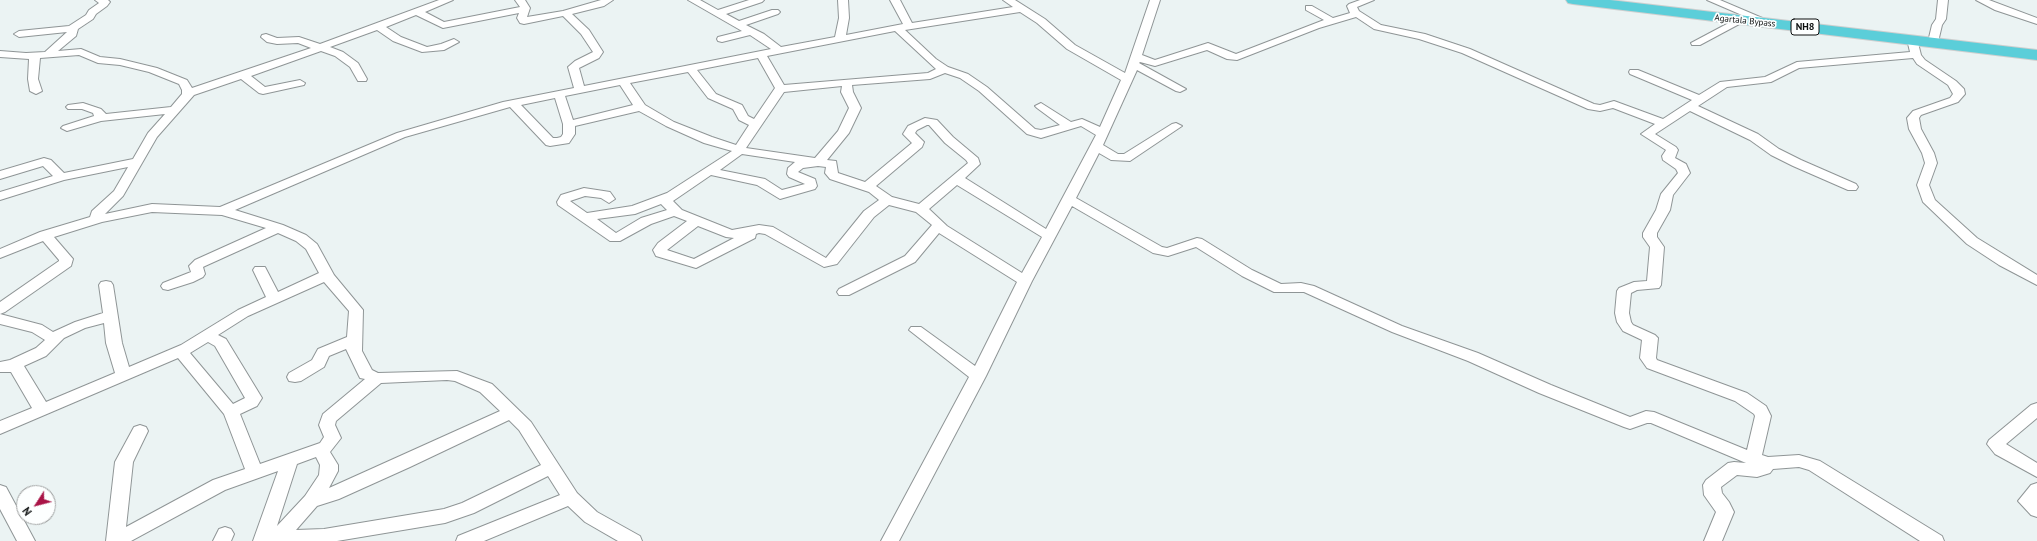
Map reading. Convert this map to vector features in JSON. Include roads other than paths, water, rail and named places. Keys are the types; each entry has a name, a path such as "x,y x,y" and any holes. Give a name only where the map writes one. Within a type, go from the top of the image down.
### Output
{"highway":[{"name":"Agartala Bypass","path":"1573,0 2037,55"}],"street":[{"path":"19,34 72,29 104,4 105,2 100,0"},
{"path":"100,218 96,216 119,193 135,162 152,136 188,93 243,75 448,0"},
{"path":"520,0 525,9 522,18 524,21 565,13 588,3 601,4 608,0"},
{"path":"693,0 752,31 779,52"},
{"path":"718,14 758,0"},
{"path":"840,40 844,18 843,0"},
{"path":"895,0 903,27 932,61 944,69 964,76 983,89 1031,132 1041,134 1082,122 1115,157 1126,158 1176,126"},
{"path":"1008,0 1041,21 1072,47 1127,79"},
{"path":"890,541 978,376 1025,281 1100,140 1127,79 1156,0"},
{"path":"1369,0 1352,6 1356,13 1378,27 1421,36 1466,51 1592,107 1600,108 1614,104 1663,123"},
{"path":"1712,0 1770,23"},
{"path":"1932,42 1941,19 1943,0"},
{"path":"1981,0 1998,8 2037,21"},
{"path":"222,211 401,136 513,103 903,27 1020,8"},
{"path":"1309,8 1330,20"},
{"path":"417,12 444,25 525,9"},
{"path":"738,24 774,12"},
{"path":"565,13 585,32 598,52 595,56 579,62 573,67 580,90"},
{"path":"1134,60 1155,63 1208,46 1231,57 1237,57 1330,20 1356,13"},
{"path":"1696,43 1740,20"},
{"path":"378,26 397,38 426,50 444,47 454,42"},
{"path":"36,91 33,79 42,55 72,34 72,29"},
{"path":"722,39 752,31"},
{"path":"266,36 270,40 299,40 342,56 356,67 362,79"},
{"path":"1912,39 1916,55 1926,66 1958,89 1959,94 1954,100 1928,109 1917,114 1913,118 1915,129 1928,153 1931,163 1923,185 1928,202 1972,241 2037,281"},
{"path":"0,54 42,55 80,52 98,60 120,62 153,70 180,80 188,93"},
{"path":"760,55 781,90"},
{"path":"1713,541 1725,512 1723,507 1713,495 1712,485 1734,468 1757,471 1764,468 1760,461 1762,416 1760,410 1741,398 1652,364 1648,358 1650,338 1628,328 1624,322 1622,313 1624,291 1634,286 1654,285 1657,247 1650,237 1650,233 1663,210 1667,194 1684,173 1682,167 1669,160 1668,156 1672,150 1647,134 1724,84 1767,80 1797,65 1916,55"},
{"path":"1134,60 1180,89"},
{"path":"691,69 712,96 738,107 741,117 756,124"},
{"path":"586,216 635,210 667,197 709,171 740,150 777,92 781,90 847,82 930,76 944,69"},
{"path":"1634,72 1694,103 1754,137 1775,152 1852,187"},
{"path":"243,75 263,91 300,83"},
{"path":"624,82 635,101 641,107 675,126 708,140 740,150 832,164 831,173 834,176 867,187 887,200 920,209 939,225 1025,281"},
{"path":"709,171 756,180 765,184 776,194 784,195 811,186 811,182 792,173 799,165 818,162 843,133 855,108 847,92 847,82"},
{"path":"513,103 550,142 561,142 568,137 569,124 559,94"},
{"path":"72,107 83,106 97,111 100,113 100,118"},
{"path":"1041,106 1068,125"},
{"path":"569,124 641,107"},
{"path":"67,128 100,118 174,110"},
{"path":"867,187 918,144 918,142 909,134 910,131 917,125 928,121 933,122 949,140 974,161 974,164 920,209"},
{"path":"0,175 47,162 61,177"},
{"path":"0,196 61,177 135,162"},
{"path":"956,179 1049,236"},
{"path":"609,199 605,195 584,192 563,200 565,204 586,216 615,238 646,221 674,212"},
{"path":"667,197 665,202 674,212 732,234 763,229 773,233 821,262 829,262 834,258 869,214 887,200"},
{"path":"1069,199 1158,250 1168,252 1197,242 1247,273 1279,289 1301,287 1310,289 1397,329 1473,357 1600,412 1630,423 1646,417 1654,418 1760,461 1799,461 1814,465 1935,541"},
{"path":"0,254 45,235 100,218 152,208 222,211 263,222 278,228 308,243 327,275 356,310 354,351 366,374 377,378 418,375 457,376 486,388 525,426 552,466 571,498 591,517 633,541"},
{"path":"697,220 662,246 660,250 661,253 696,264 722,248 763,229"},
{"path":"844,292 910,260 939,225"},
{"path":"168,286 188,280 198,274 196,266 200,262 278,228"},
{"path":"0,309 66,263 66,259 45,235"},
{"path":"260,270 274,298"},
{"path":"0,428 181,352 243,313 327,275"},
{"path":"106,285 114,343 124,376"},
{"path":"6,366 41,352 54,338 80,325 110,316"},
{"path":"0,319 37,328 54,338"},
{"path":"916,330 978,376"},
{"path":"208,336 221,343 254,398 251,402 230,412"},
{"path":"295,378 319,363 323,353 354,340"},
{"path":"181,352 230,412 255,472"},
{"path":"6,366 16,368 42,410"},
{"path":"115,541 196,496 220,485 320,450 330,444 333,438 327,425 329,418 377,378"},
{"path":"2037,409 1995,444 2001,450 2037,471"},
{"path":"311,501 333,494 404,463 512,412"},
{"path":"115,541 124,462 140,431"},
{"path":"268,539 311,501 329,471 328,465 320,450"},
{"path":"268,539 290,460"},
{"path":"268,539 324,536 445,516 468,508 552,466"},
{"path":"2037,490 2027,501 2037,510"},
{"path":"0,492 26,541"},
{"path":"465,541 571,498"}]}
